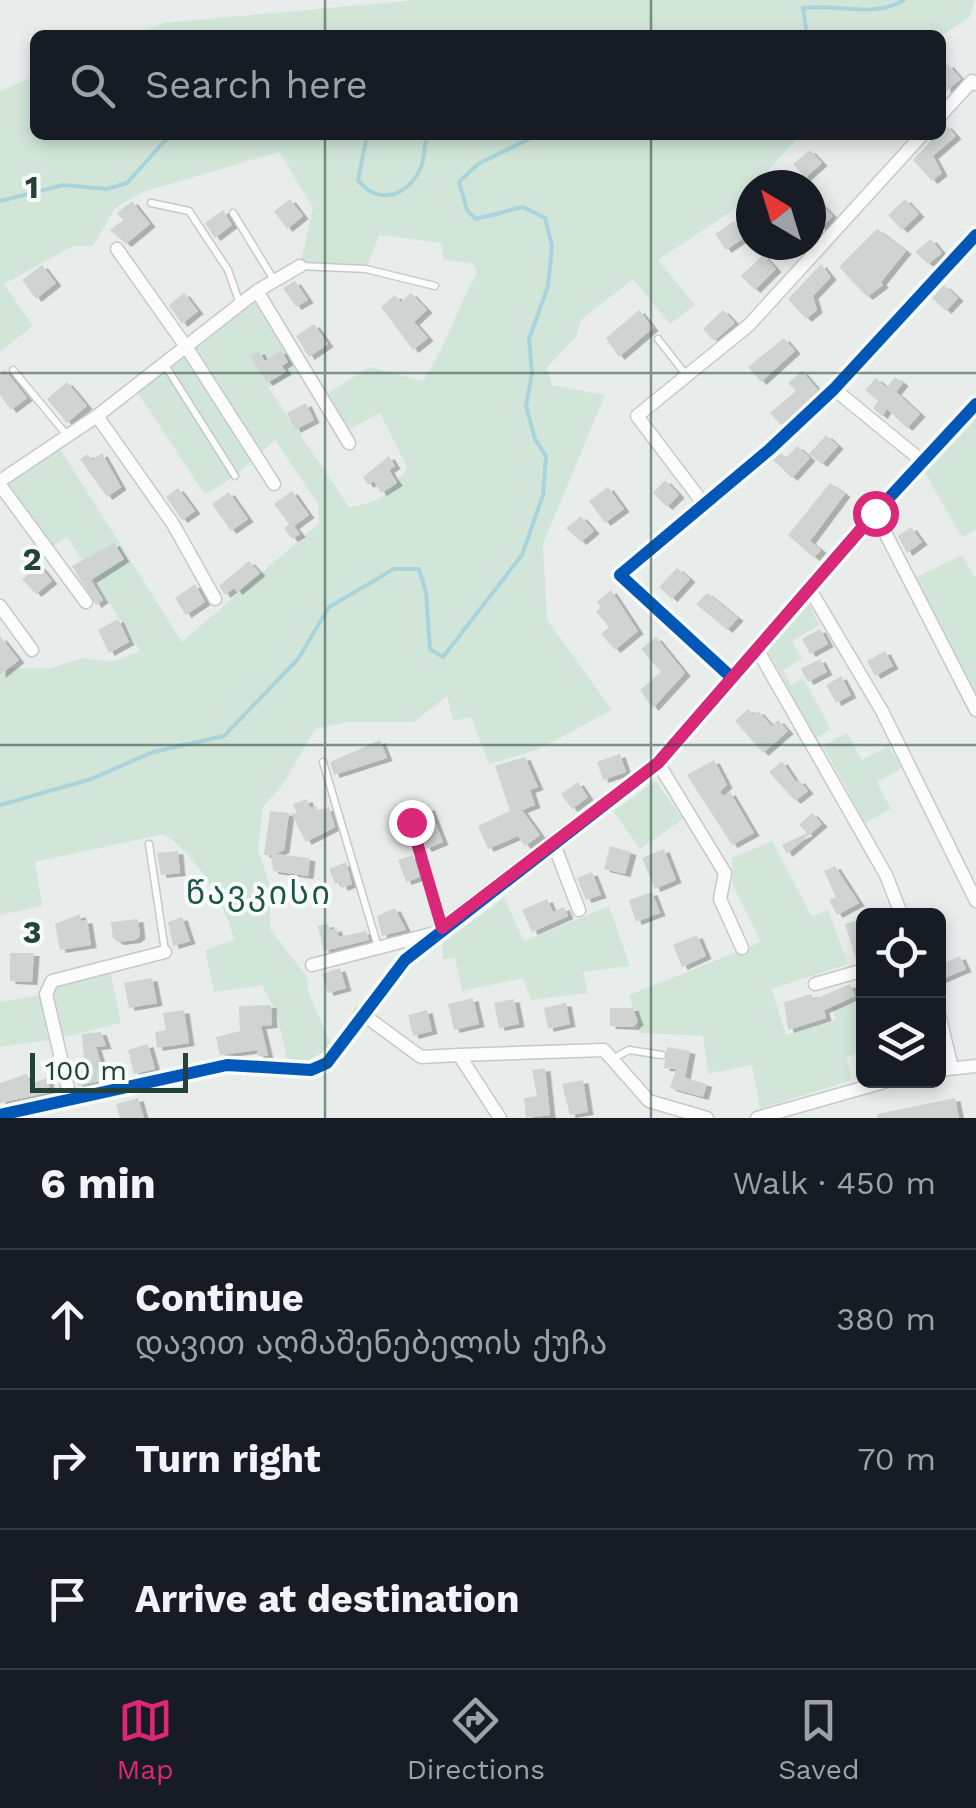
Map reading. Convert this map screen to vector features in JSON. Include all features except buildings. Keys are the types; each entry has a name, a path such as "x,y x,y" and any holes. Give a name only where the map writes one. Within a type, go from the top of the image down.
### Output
{"street":[{"path":"946,109 972,81 976,84"},
{"path":"703,503 637,416 748,326 917,140"},
{"path":"730,677 620,576 769,450 834,389 976,235"},
{"path":"117,250 188,348 274,484"},
{"path":"86,602 0,483 97,416 257,291 300,266"},
{"path":"257,291 348,443"},
{"path":"834,389 922,461"},
{"path":"0,1115 226,1065 311,1070 327,1063 361,1013 405,960 438,930 658,763 756,647 976,404"},
{"path":"97,416 173,524 214,599"},
{"path":"875,513 976,710"},
{"path":"809,588 882,712 976,900"},
{"path":"0,606 32,650"},
{"path":"756,647 886,875 899,908"},
{"path":"658,763 725,873 720,899 742,948"},
{"path":"553,842 579,910"},
{"path":"312,965 438,930"},
{"path":"70,1097 46,994 52,981 166,952"},
{"path":"816,984 856,972"},
{"path":"361,1013 422,1057 589,1048 614,1058 649,1101 707,1118"},
{"path":"459,1055 500,1118"},
{"path":"946,1069 974,1066"},
{"path":"757,1118 862,1088"}],"lane":[{"path":"151,204 190,211 228,270 240,305"},
{"path":"233,213 274,281"},
{"path":"300,266 366,270 436,286"},
{"path":"658,339 688,377"},
{"path":"164,364 235,476"},
{"path":"13,370 66,434"},
{"path":"323,762 379,948"},
{"path":"411,822 438,930"},
{"path":"150,844 166,952"},
{"path":"614,1058 629,1050 662,1055"}],"green space":[{"path":"416,0 975,0 970,17 946,33 147,30 164,23"},
{"path":"30,78 30,140 796,140 769,170 736,170 736,207 658,260 695,305 670,324 633,279 581,320 576,337 547,367 552,385 605,395 543,544 547,620 612,710 537,750 489,764 471,717 453,721 447,696 414,722 347,722 315,729 284,783 263,807 258,850 270,885 270,929 307,977 308,991 332,1047 309,1060 288,1063 277,1014 262,985 214,992 205,950 234,940 230,926 197,866 163,834 35,862 42,906 0,915 0,668 51,668 82,658 112,662 140,651 67,537 51,547 2,485 57,444 182,642 319,523 318,504 275,440 235,476 205,495 134,387 257,291 303,367 268,387 349,507 368,503 390,490 407,467 380,413 342,433 321,398 369,367 423,381 477,272 472,263 444,260 441,243 379,235 366,269 300,266 313,208 279,152 143,192 115,208 93,246 73,246 4,284 33,326 0,352 0,91"},
{"path":"976,410 976,529 962,537 922,468"},
{"path":"962,555 976,579 976,704 914,578"},
{"path":"808,602 820,625 792,641 802,659 783,670 791,685 803,678 831,729 816,738 766,648"},
{"path":"847,733 862,760 889,746 902,768 877,782 891,809 865,823 823,746"},
{"path":"656,781 683,819 640,849 613,811"},
{"path":"772,841 812,917 828,909 848,964 772,989 786,1035 836,1020 832,1007 856,1002 856,1054 846,1057 852,1080 760,1109 752,1065 708,1074 703,1036 640,1033 629,995 761,942 733,886 732,858"},
{"path":"504,898 524,941 609,906 630,966 583,972 588,993 531,1000 523,978 462,991 455,958 443,959 442,943"},
{"path":"109,965 121,1023 56,1039 0,1047 0,1002 46,994 52,981"}],"waterway":[{"path":"806,30 803,8 868,10 904,0"},
{"path":"0,201 63,185 107,189 127,183 166,140"},
{"path":"366,140 358,180 383,195 401,191 415,177 426,140"},
{"path":"0,805 91,779 153,752 224,736 298,659 329,607 394,569 419,569 426,592 430,649 443,657 522,555 543,495 546,456 535,439 526,406 532,373 529,339 548,286 552,246 545,218 523,207 476,219 467,210 459,182 478,164 527,140"}],"cycle path":[{"path":"731,677 620,575 769,450 834,389 976,235"},
{"path":"0,1115 227,1065 311,1070 327,1063 405,960 658,763 875,513 976,404"}],"district":[{"name":"წავკისი","path":"259,893"}],"route":[{"path":"411,822 442,928 658,763 875,513"}]}
